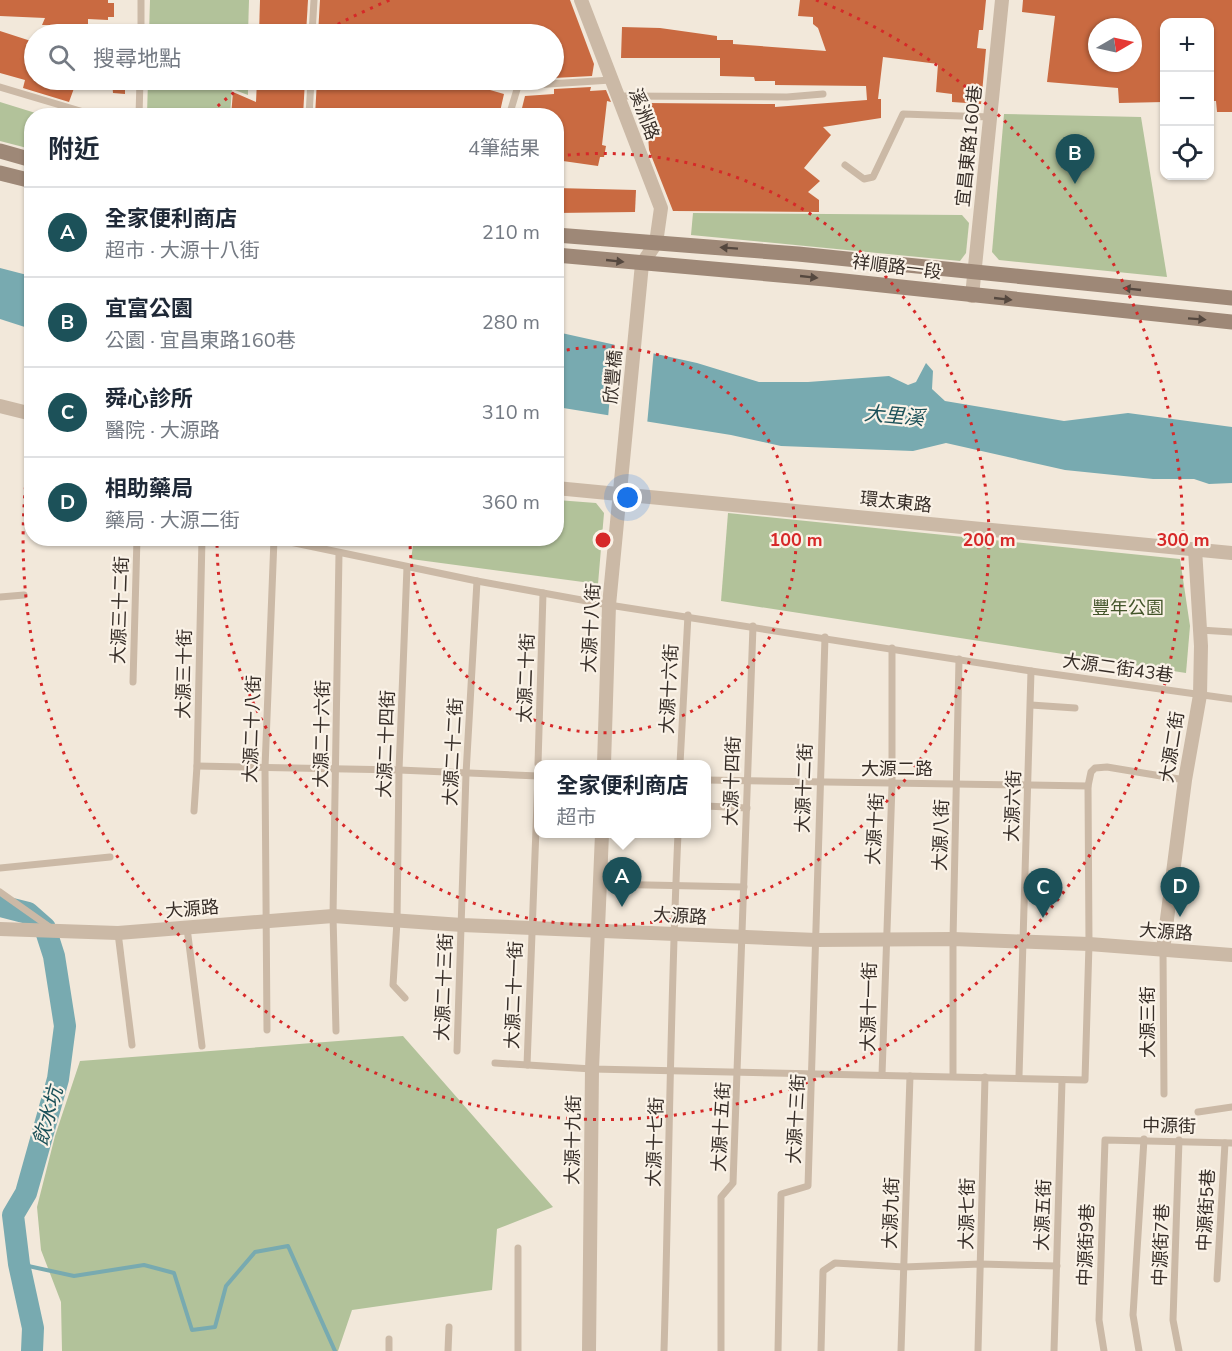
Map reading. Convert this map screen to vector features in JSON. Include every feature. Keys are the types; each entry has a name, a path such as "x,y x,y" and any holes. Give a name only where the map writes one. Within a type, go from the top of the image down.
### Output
{"street":[{"name":"溪洲路","path":"581,0 661,208 656,243"},
{"name":"宜昌東路160巷","path":"972,296 1002,0"},
{"path":"0,152 24,158"},
{"path":"0,173 24,179"},
{"name":"祥順路一段","path":"564,236 809,255 974,274 1232,298"},
{"path":"642,264 656,243"},
{"name":"祥順路一段","path":"564,256 785,274 972,296 1232,322"},
{"name":"欣豐橋","path":"620,493 642,264"},
{"path":"0,406 24,412"},
{"name":"環太東路","path":"564,489 1232,553"},
{"name":"大源十八街","path":"604,760 609,605 620,493"},
{"name":"大源二街","path":"1163,950 1185,780 1200,695 1200,630 1195,549"},
{"path":"598,930 602,838"},
{"name":"大源路","path":"0,929 118,933 333,916 462,925 816,940 953,939 1089,944 1232,955"},
{"name":"大源十九街","path":"590,1351 592,1069 598,930"}],"lane":[{"path":"141,0 141,24"},
{"path":"313,24 314,0"},
{"path":"564,83 611,80"},
{"path":"0,87 70,108"},
{"path":"139,108 140,90"},
{"path":"309,108 310,90"},
{"path":"511,108 517,90"},
{"path":"618,96 787,97 823,94"},
{"path":"845,165 864,179 873,177 903,114 990,117"},
{"name":"大源三十二街","path":"133,682 137,546"},
{"name":"大源三十街","path":"194,811 202,546"},
{"name":"大源二十八街","path":"267,1030 265,768 273,546"},
{"name":"大源二街43巷","path":"306,546 609,605 688,615 1031,671 1232,699"},
{"name":"大源二十六街","path":"336,1031 333,916 339,553"},
{"name":"大源二十四街","path":"405,998 393,985 397,921 399,770 407,567"},
{"name":"大源二十二街","path":"462,925 466,774 477,581"},
{"name":"太源二十街","path":"538,760 543,593"},
{"path":"0,597 24,595"},
{"name":"大源十六街","path":"680,760 688,615"},
{"name":"大源十四街","path":"742,937 753,626"},
{"path":"1200,630 1232,632"},
{"name":"大源十二街","path":"816,940 825,637"},
{"name":"大源十街","path":"885,939 892,785 892,648"},
{"name":"大源八街","path":"953,939 959,659"},
{"name":"大源六街","path":"1023,943 1031,671"},
{"path":"1031,705 1075,708"},
{"path":"197,766 399,770 534,776"},
{"path":"495,1063 592,1069 1019,1076 1062,1081 1085,1080 1089,944 1088,786 1091,772 1095,768 1107,767 1185,780"},
{"name":"大源二路","path":"711,780 892,785 1088,786"},
{"path":"711,806 747,808"},
{"path":"531,927 535,838"},
{"path":"672,934 678,838"},
{"path":"0,868 110,857"},
{"path":"600,884 744,887"},
{"path":"0,892 55,930"},
{"name":"大源二十三街","path":"457,1051 462,925"},
{"name":"大源二十一街","path":"527,1065 531,927"},
{"path":"187,928 202,1046"},
{"path":"118,933 132,1045"},
{"name":"大源十七街","path":"664,1351 672,1069 672,934"},
{"name":"大源十五街","path":"721,1351 721,1197 733,1183 739,1071 742,937"},
{"name":"大源十一街","path":"882,1075 885,939"},
{"path":"953,939 953,1076"},
{"name":"大源十三街","path":"778,1351 780,1194 808,1186 816,940"},
{"path":"1019,1076 1023,943"},
{"name":"大源三街","path":"1163,950 1164,1094"},
{"name":"大源九街","path":"901,1351 910,1076"},
{"name":"大源七街","path":"978,1351 985,1077"},
{"name":"大源五街","path":"1054,1351 1062,1081"},
{"path":"1198,1112 1232,1107"},
{"path":"1139,1351 1133,1315 1143,1139"},
{"name":"中源街","path":"1105,1140 1143,1139 1228,1143"},
{"name":"中源街9巷","path":"1104,1351 1099,1320 1105,1140"},
{"name":"中源街7巷","path":"1179,1140 1173,1320 1179,1351"},
{"name":"中源街5巷","path":"1217,1279 1228,1143"},
{"path":"518,1248 518,1351"},
{"path":"821,1351 823,1271 835,1263 904,1267 980,1264 1057,1266"},
{"path":"448,1351 449,1327"},
{"path":"388,1339 388,1351"}],"green space":[{"path":"150,0 249,0 248,24 149,24"},
{"path":"148,90 232,90 231,108 147,108"},
{"path":"235,90 248,90 248,95"},
{"path":"0,102 24,109 24,147 0,141"},
{"path":"1004,114 1141,117 1167,277 999,260 992,252"},
{"path":"693,213 962,215 969,223 966,253 960,261 691,235"},
{"path":"564,501 596,503 604,513 598,584 411,559 413,546 564,546"},
{"name":"豐年公園","path":"728,513 1180,559 1190,626 1186,673 721,601"},
{"path":"403,1036 553,1207 497,1229 492,1290 352,1310 338,1351 62,1351 61,1302 41,1250 37,1207 55,1136 80,1061"}],"water":[{"path":"0,268 24,274 24,327 0,319"},
{"name":"大里溪","path":"564,334 697,363 759,382 808,382 889,376 908,385 916,382 926,363 933,371 932,389 945,401 1064,421 1128,413 1232,427 1232,483 1209,484 1194,479 1153,479 1065,470 946,443 913,451 781,446 731,435 564,408"}],"pier":[{"path":"615,340 654,349 647,425 608,418"}],"building":[{"path":"0,0 108,0 108,3 114,3 114,17 108,17 108,20 88,19 88,24 42,24 45,18 0,16"},
{"path":"260,0 308,0 307,24 259,24"},
{"path":"320,0 570,0 594,64 592,76 564,77 564,24 319,24"},
{"path":"800,0 986,0 983,30 979,30 977,48 986,49 981,104 952,102 952,94 936,92 938,64 883,57 878,99 881,99 881,118 823,127 831,135 804,168 820,181 808,192 819,200 819,212 673,211 649,150 646,103 775,104 775,107 867,100 866,86 775,85 775,81 755,81 754,77 720,76 720,58 621,58 622,27 660,28 717,36 717,40 733,40 733,44 826,51 818,28 813,24 813,17 798,16"},
{"path":"1023,0 1232,0 1232,112 1217,112 1216,101 1214,101 1214,18 1160,18 1160,102 1119,103 1118,88 1047,82 1055,16 1022,12"},
{"path":"0,31 24,39 24,80 0,73"},
{"path":"591,87 590,91 606,90 611,102 607,101 602,145 606,146 604,157 600,157 598,166 564,161 564,108 522,108 525,96 554,94 554,90"},
{"path":"30,90 73,90 69,102"},
{"path":"113,90 125,90 125,94 113,93"},
{"path":"257,90 304,90 303,108 232,108 233,92 256,102"},
{"path":"316,90 490,90 504,94 501,108 315,108"},
{"path":"564,188 636,190 635,212 564,213"}],"waterway":[{"name":"飲水坑","path":"0,906 28,913 45,928 54,956 65,1026 58,1079 26,1193 13,1215 19,1264 33,1328 32,1351"},
{"path":"19,1264 74,1276 144,1265 174,1273 192,1330 215,1327 226,1286 255,1252 288,1246 335,1351"}],"place":[{"name":"宜富公園","path":"1075,184"},
{"name":"全家便利商店","path":"622,907"},
{"name":"相助藥局","path":"1180,917"},
{"name":"舜心診所","path":"1043,918"}]}
